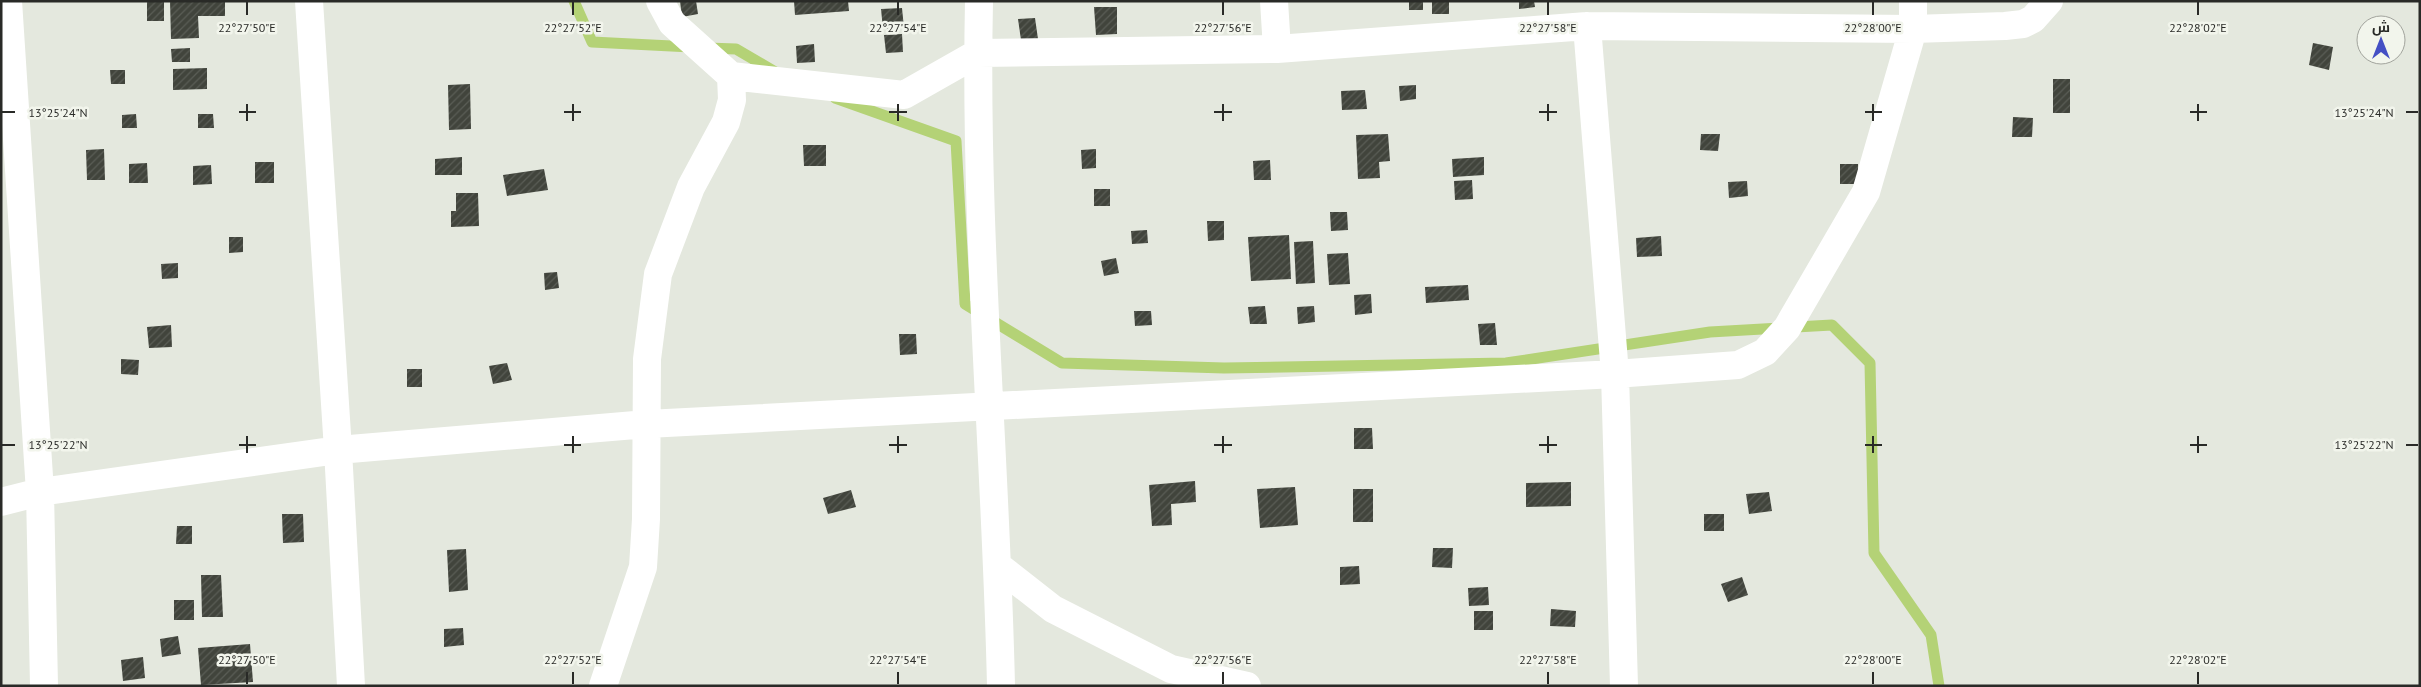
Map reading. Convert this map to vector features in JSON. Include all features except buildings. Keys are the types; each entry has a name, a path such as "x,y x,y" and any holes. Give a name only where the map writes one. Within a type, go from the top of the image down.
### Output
{"street":[{"path":"8,1 40,492 44,686"},
{"path":"309,1 351,686"},
{"path":"660,1 672,23 731,76 904,95 978,53 1277,49 1587,26 1913,29 2023,24 2033,19 2049,1"},
{"path":"979,1 978,53 983,293 998,566 1001,686"},
{"path":"1274,1 1277,49"},
{"path":"1,502 40,492 338,450 647,424 1615,374 1738,365 1765,352 1787,328 1866,192 1913,29 1913,1"},
{"path":"1587,26 1615,374 1624,686"},
{"path":"603,686 643,567 647,359 658,274 691,187 726,122 732,100 731,76"},
{"path":"998,566 1053,610 1170,669 1247,686"}],"waterway":[{"path":"574,1 592,42 691,47"},
{"path":"707,48 736,49 777,73"},
{"path":"835,98 956,141 965,304 1062,363 1224,368 1506,363 1710,332 1832,325 1870,363 1874,553 1931,635 1939,686"}]}
